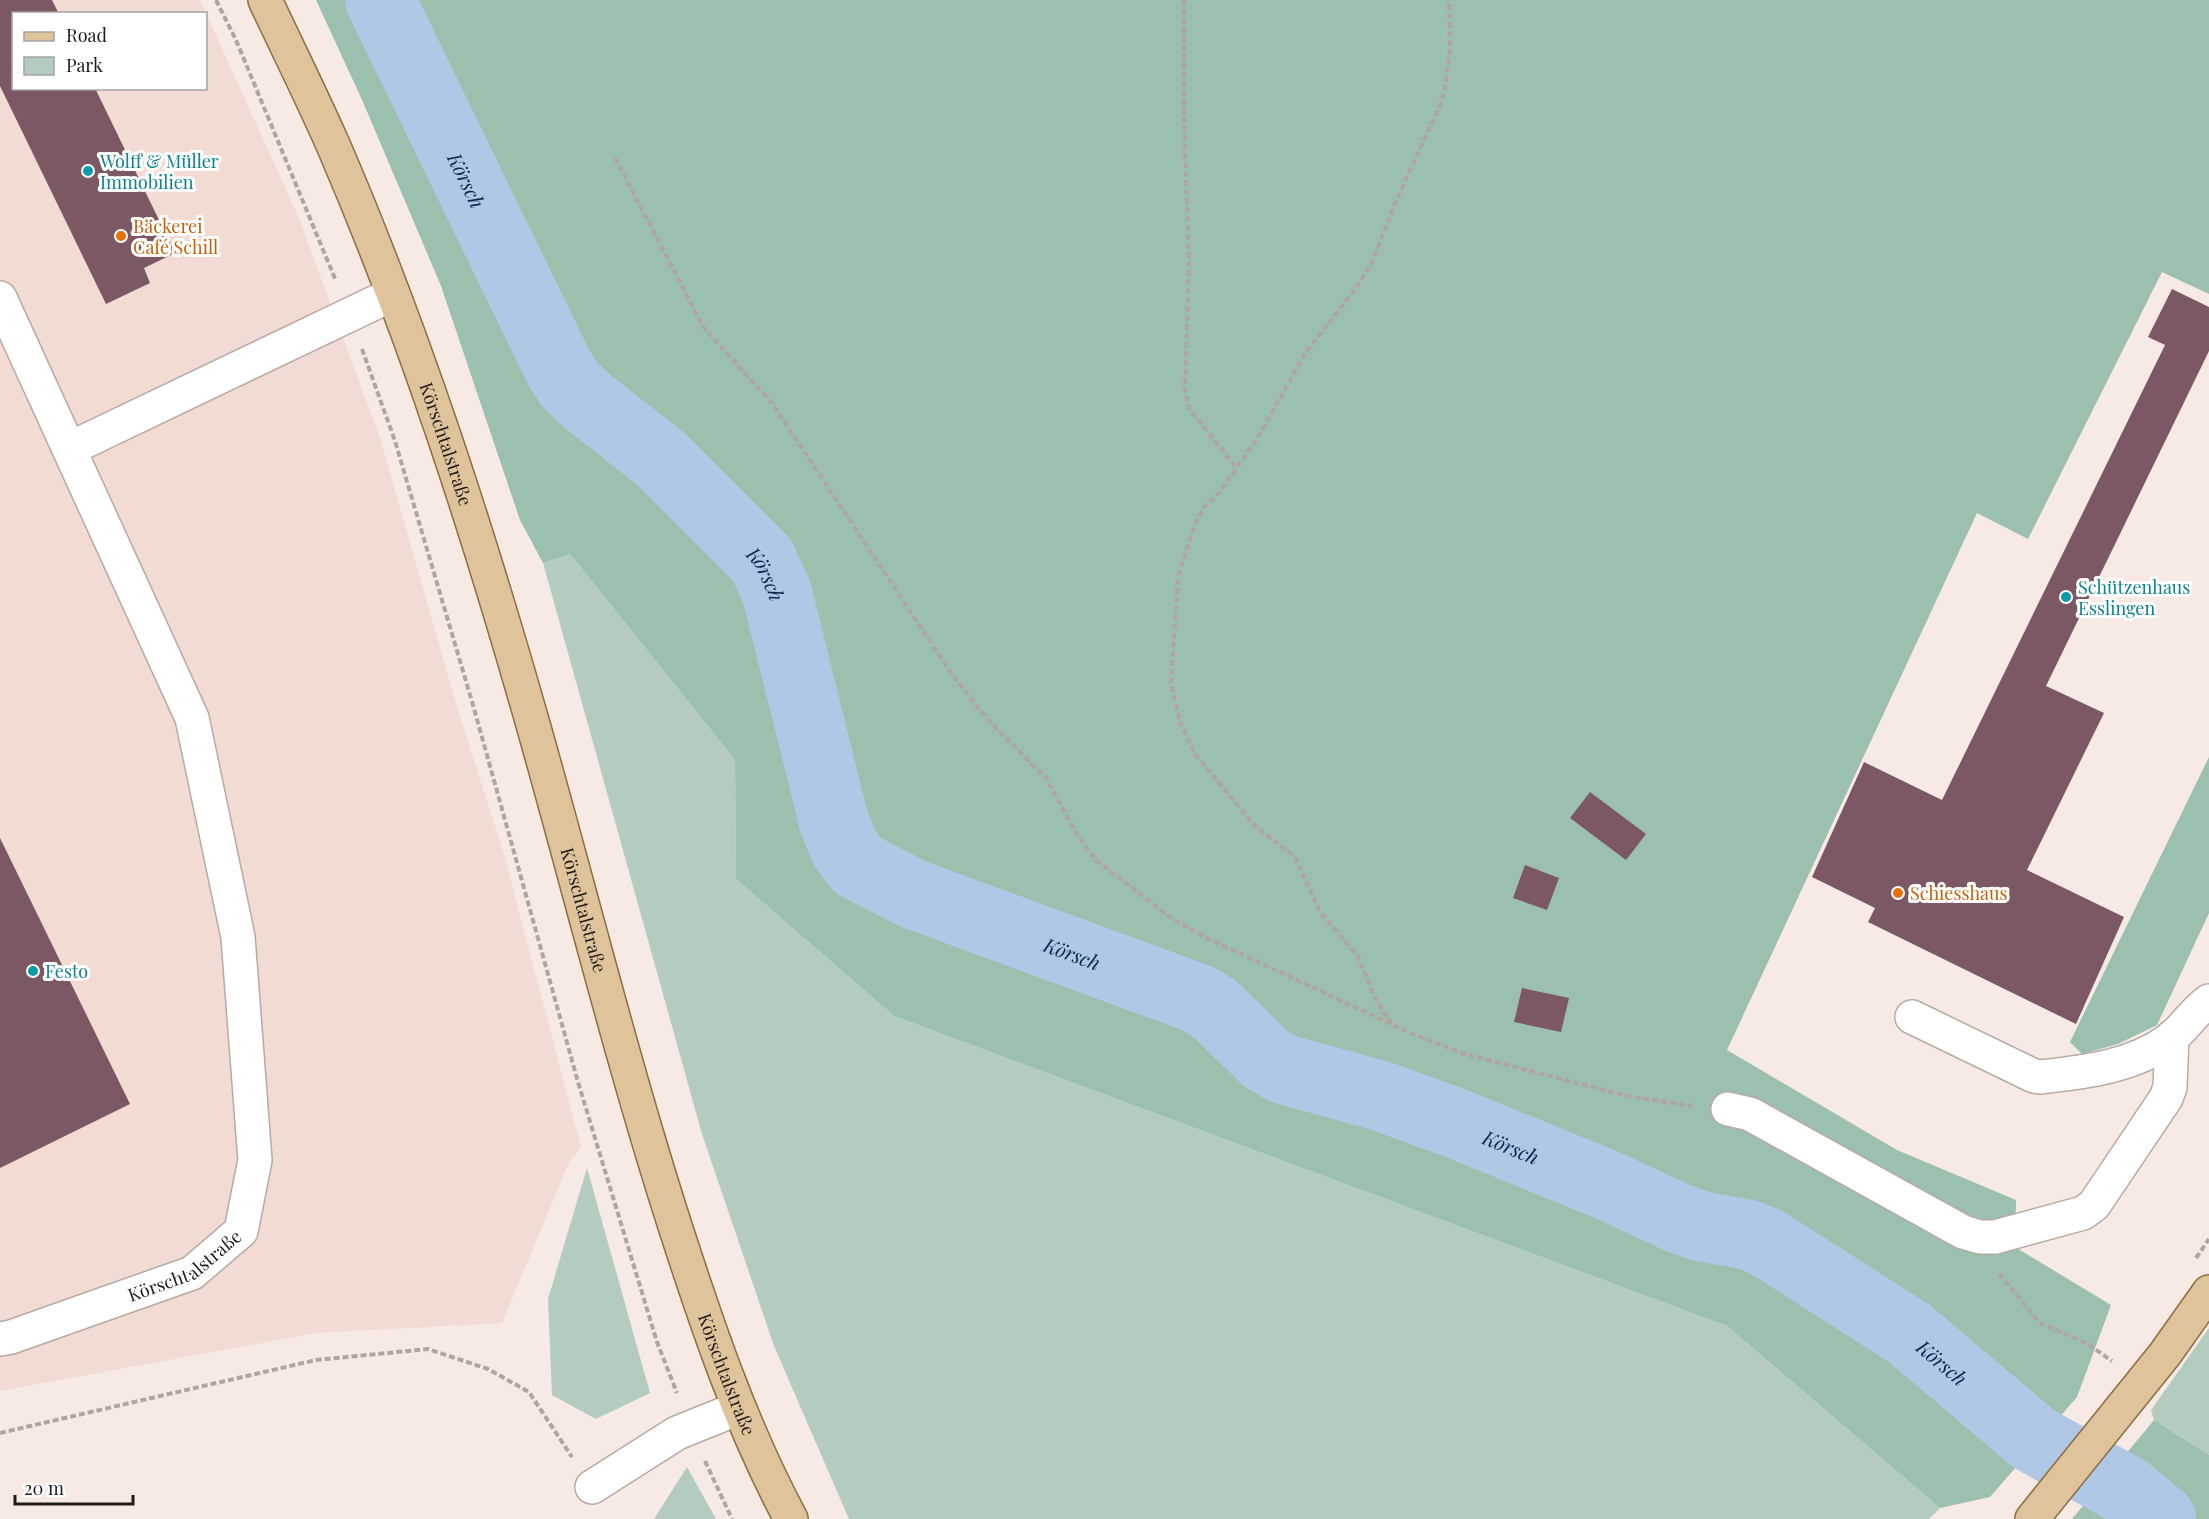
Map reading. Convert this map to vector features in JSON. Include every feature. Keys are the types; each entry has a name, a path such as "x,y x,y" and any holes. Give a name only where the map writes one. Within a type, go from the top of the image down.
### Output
{"main road":[{"name":"Körschtalstraße","path":"265,0 334,146 393,294 465,497 533,726 657,1169 701,1306 739,1408 790,1519"},
{"path":"2032,1519 2132,1396 2209,1292"}],"street":[{"path":"69,449 393,294"},
{"name":"Körschtalstraße","path":"0,298 192,718 238,937 255,1160 242,1232 192,1273 0,1339"},
{"path":"1912,1017 2040,1077 2104,1068 2128,1060 2172,1037 2198,1009 2209,1001"},
{"path":"1728,1109 1750,1114 1963,1232 1980,1237 1995,1237 2083,1213 2094,1205 2166,1098 2170,1087 2172,1037"},
{"path":"592,1487 690,1427 739,1408"}],"path":[{"path":"216,0 236,40 350,315 394,441 473,705 581,1094 657,1342 690,1427 732,1519"},
{"path":"1184,0 1184,121 1189,241 1185,391 1189,408 1237,469"},
{"path":"1392,1024 1376,1000 1357,955 1320,912 1295,857 1256,827 1221,788 1195,754 1180,722 1171,683 1178,577 1190,537 1201,512 1237,469 1262,430 1306,352 1357,287 1372,260 1440,105 1445,88 1450,50 1449,0"},
{"path":"615,158 704,328 772,403 951,673 992,724 1046,778 1078,836 1091,854 1171,918 1227,949 1461,1053 1627,1096 1662,1103 1728,1109"},
{"path":"1980,1237 1991,1264 2040,1323 2088,1344 2120,1366"},
{"path":"0,1433 316,1360 428,1349 488,1369 529,1392 592,1487"}],"shaded area":[{"path":"0,0 200,0 205,12 12,12 12,90 207,90 207,15 298,216 380,438 456,704 503,851 581,1147 569,1162 502,1323 316,1333 0,1391"}],"green space":[{"path":"316,0 2209,0 2209,294 2162,272 2028,539 1977,513 1727,1050 1897,1150 2016,1200 2015,1247 2111,1305 2077,1397 1990,1497 1940,1508 1727,1326 894,1016 736,879 735,760 570,554 543,563 520,520 441,286 363,102"},
{"path":"570,554 735,760 736,879 894,1016 1727,1326 1940,1508 1929,1519 849,1519 774,1346 702,1134 543,563"},
{"path":"2209,757 2209,913 2157,1025 2118,1044 2082,1054 2070,1042"},
{"path":"587,1168 650,1393 596,1419 552,1395 548,1299"},
{"path":"2209,1328 2209,1455 2154,1420 2151,1410"},
{"path":"2154,1420 2209,1455 2209,1519 2072,1519"},
{"path":"687,1467 716,1519 654,1519"}],"building":[{"name":"Wolff & Müller Immobilien","path":"0,0 52,0 58,12 12,12 12,90 96,90 175,253 144,268 150,283 106,304 0,86"},
{"path":"2172,289 2209,307 2209,351 2046,686 2104,713 2027,870 2124,917 2076,1024 1868,922 1875,908 1812,877 1864,762 1942,800 2165,345 2148,337"},
{"path":"1590,792 1646,834 1626,860 1570,818"},
{"name":"Festo","path":"0,838 130,1104 0,1168"},
{"path":"1525,865 1559,878 1547,910 1513,898"},
{"path":"1522,988 1569,998 1561,1032 1514,1022"}],"waterway":[{"name":"Körsch","path":"380,0 559,368 570,385 661,459 762,560 777,593 834,822 844,847 857,865 913,894 1199,999 1216,1010 1265,1058 1283,1069 1381,1096 1455,1123 1607,1185 1678,1218 1700,1226 1749,1235 1766,1242 1910,1334 2034,1439 2126,1490 2161,1519"}],"place":[{"name":"Wolff & Müller Immobilien","path":"88,171"},
{"name":"Bäckerei Café Schill","path":"121,236"},
{"name":"Schützenhaus Esslingen","path":"2066,597"},
{"name":"Schiesshaus","path":"1898,893"},
{"name":"Festo","path":"33,971"}]}
